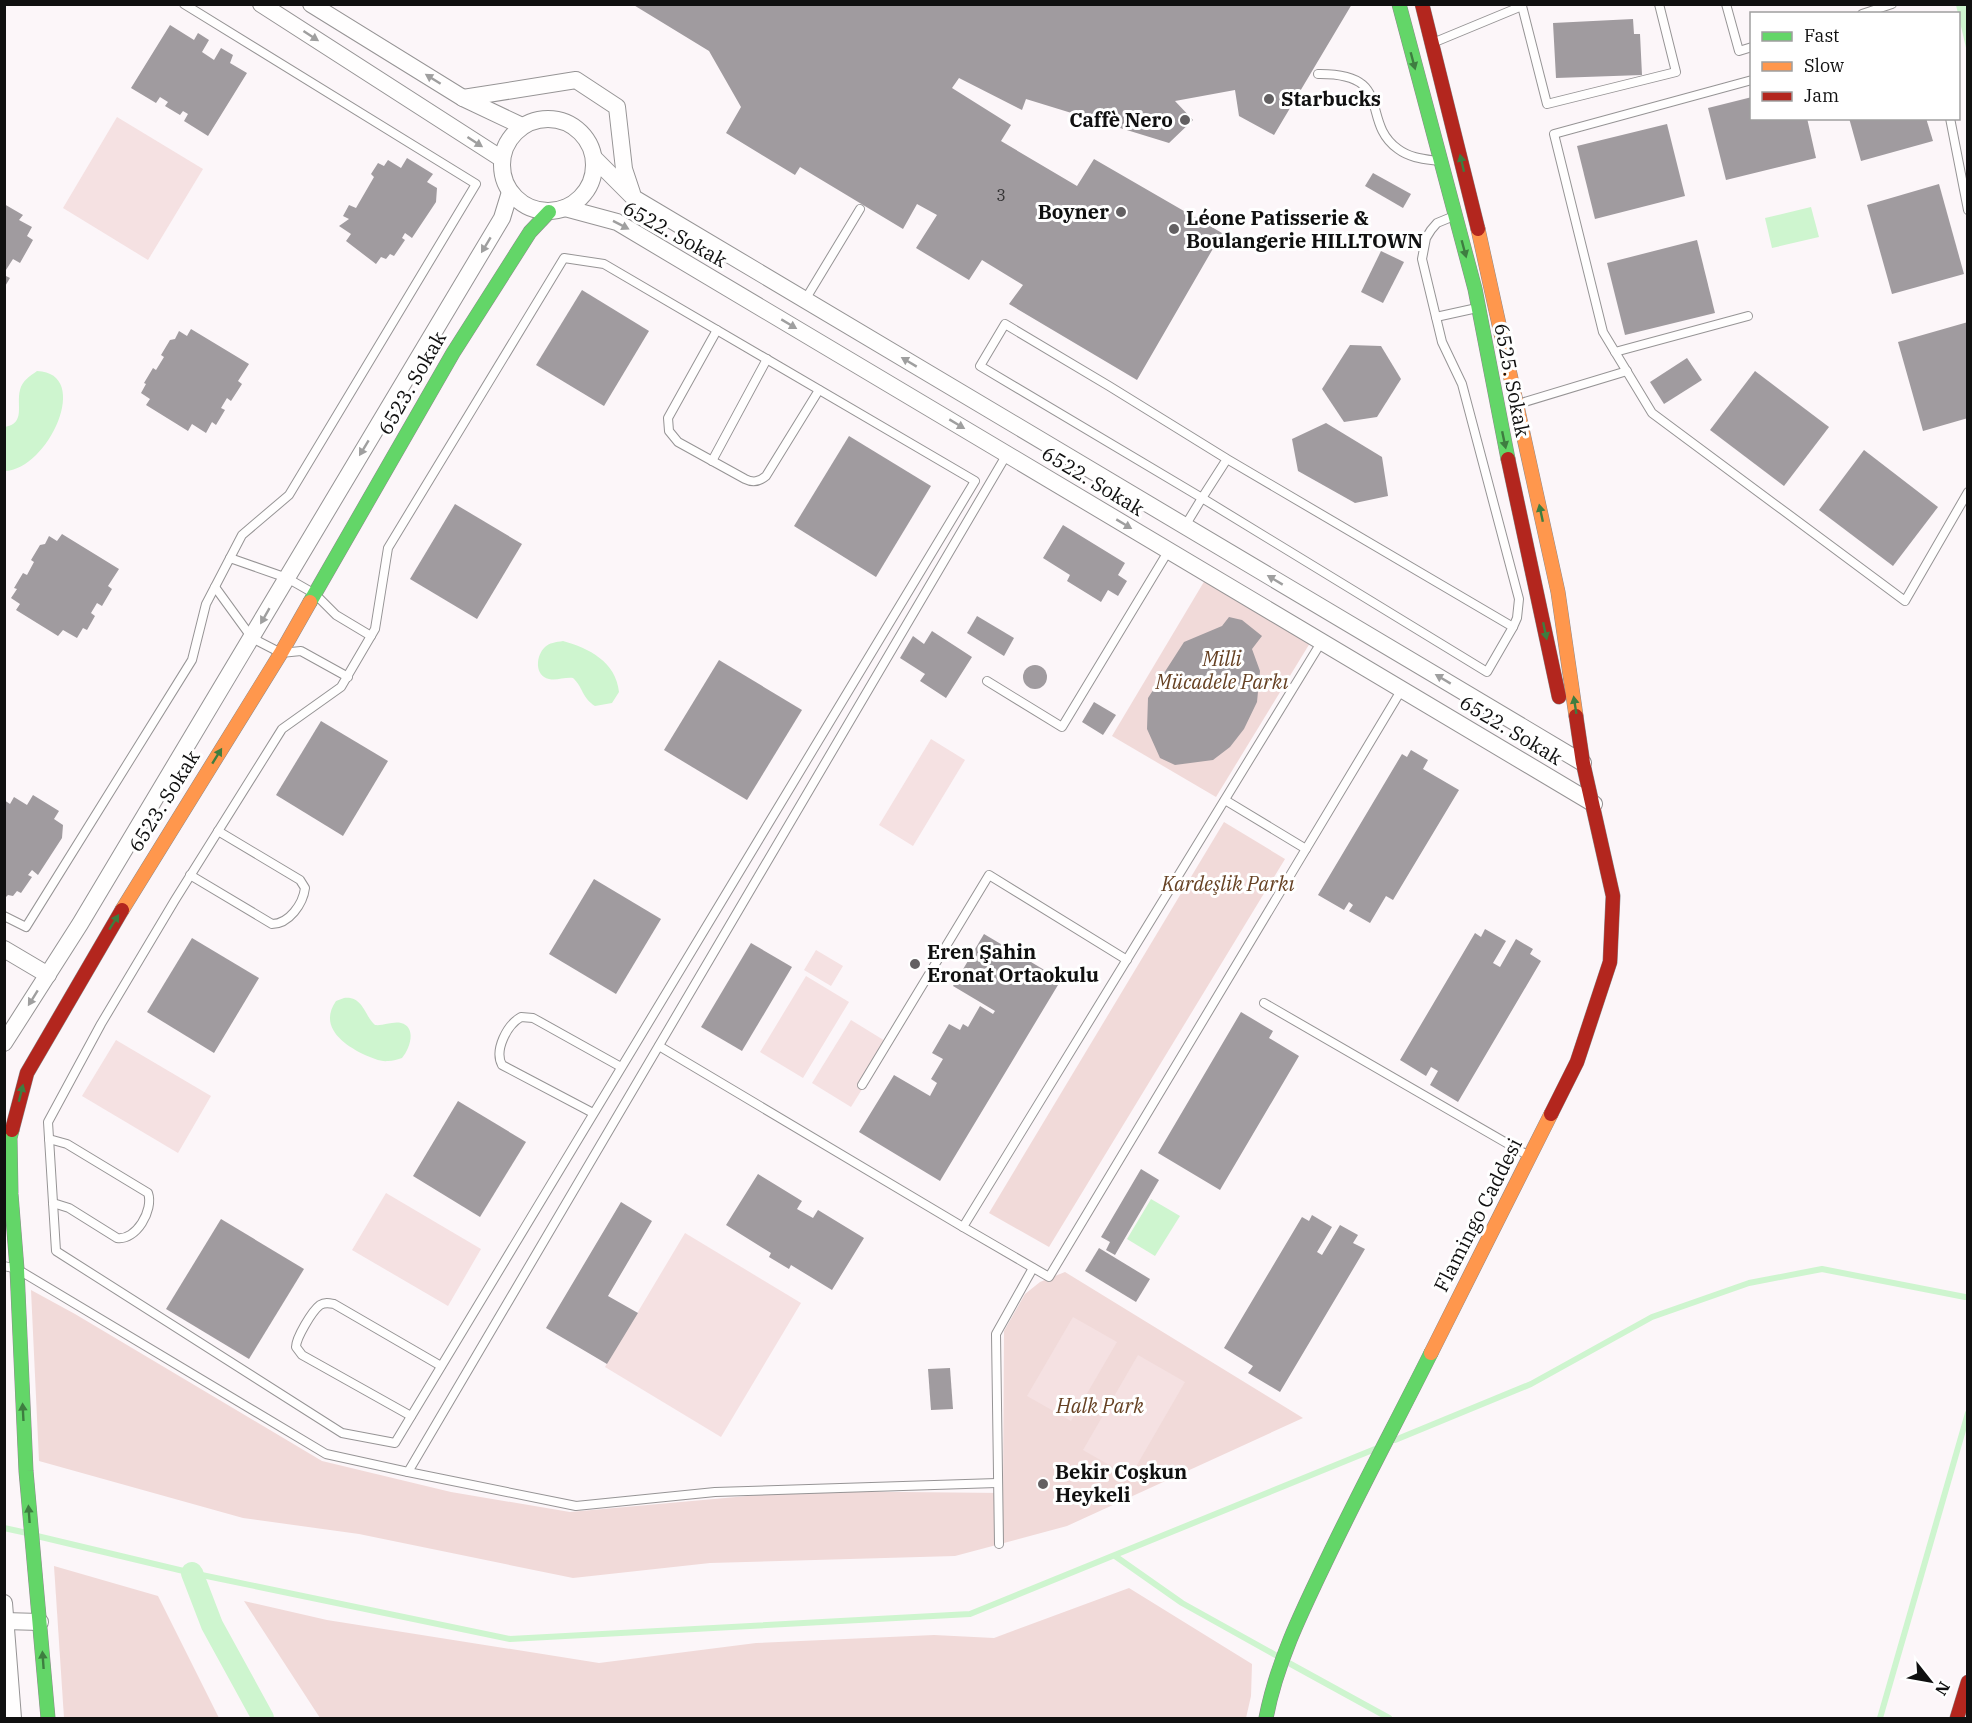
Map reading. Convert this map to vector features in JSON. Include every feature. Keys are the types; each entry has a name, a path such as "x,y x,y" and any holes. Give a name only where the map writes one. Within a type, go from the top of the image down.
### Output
{"main road":[{"name":"6525. Sokak","path":"1399,4 1478,308 1499,417 1559,694 1571,742 1583,763"},
{"name":"6525. Sokak","path":"1422,4 1459,147 1518,404 1558,592 1583,763 1593,804"},
{"name":"6523. Sokak","path":"48,1719 32,1557 11,1267 10,1138 27,1073 110,929 281,653 453,353 530,232 557,210"},
{"name":"Flamingo Caddesi","path":"1266,1719 1271,1691 1296,1623 1358,1495 1577,1062 1610,962 1613,896 1593,804"},
{"path":"1957,1719 1968,1682"}],"street":[{"path":"261,4 502,159"},
{"path":"311,4 463,98 522,126"},
{"path":"463,98 576,80 617,107 624,169 634,198"},
{"path":"547,118 573,125 583,134 594,158 591,183 585,194 557,210 534,210 521,203 510,192 505,182 502,159 505,146 522,126 534,120 547,118"},
{"name":"6522. Sokak","path":"594,158 634,198 1583,763"},
{"name":"6523. Sokak","path":"4,1043 48,975 252,638 502,218 510,192"},
{"name":"6522. Sokak","path":"557,210 617,222 1593,804"},
{"path":"4,949 48,975"},
{"path":"4,1604 13,1719"},
{"path":"5,1621 40,1622"}],"lane":[{"path":"4,916 26,927 192,660 206,604 242,535 289,495 476,184 184,4"},
{"path":"1431,43 1522,5 1547,104 1676,72 1659,4"},
{"path":"1726,4 1739,51 1750,48"},
{"path":"1868,12 1892,4"},
{"path":"1318,74 1338,74 1358,82 1371,96 1383,133 1389,142 1397,149 1414,157 1440,161"},
{"path":"1750,81 1554,134 1603,332 1652,413 1905,601 1968,492"},
{"path":"1950,120 1968,210"},
{"path":"805,300 860,209"},
{"path":"1455,216 1437,223 1426,238 1422,259 1442,342 1462,384 1519,599 1517,618 1513,627 1487,672 980,366 1005,324 1227,459 1513,627"},
{"path":"564,258 604,264 767,359 975,481 394,1443 342,1433 56,1251 48,1122 101,1023 190,875 282,729 341,687 348,677 375,628 388,548 564,258"},
{"path":"1436,316 1478,308"},
{"path":"1615,352 1748,316"},
{"path":"717,330 668,418 673,437 712,461 750,482 762,480 819,390"},
{"path":"712,461 767,359"},
{"path":"1518,404 1627,371"},
{"path":"408,1472 1007,454"},
{"path":"1185,526 1227,459"},
{"path":"987,681 1062,727 1169,550"},
{"path":"231,558 287,578 315,594 336,615 370,636"},
{"path":"215,587 252,638 281,653 301,651 348,677"},
{"path":"963,1227 1322,641"},
{"path":"659,1046 1048,1277 1402,689"},
{"path":"1225,800 1306,849"},
{"path":"190,875 272,924 287,920 303,897 305,888 300,880 218,831"},
{"path":"862,1085 989,875 1127,960"},
{"path":"1264,1003 1530,1156"},
{"path":"593,1113 502,1065 498,1057 499,1049 513,1024 521,1017 533,1018 621,1067"},
{"path":"49,1139 67,1144 148,1192 150,1199 148,1209 137,1229 133,1234 122,1239 69,1208 52,1203"},
{"path":"11,1267 326,1454 408,1472 576,1506 715,1492 997,1483"},
{"path":"999,1544 996,1334 1033,1268"},
{"path":"411,1416 302,1355 296,1347 297,1339 318,1307 328,1302 441,1366"}],"green space":[{"name":"Milli Mücadele Parkı","path":"1205,580 1310,643 1216,797 1112,736"},
{"name":"Kardeşlik Parkı","path":"1224,822 1285,859 1049,1247 989,1213"},
{"name":"Halk Park","path":"1065,1272 1303,1418 1067,1526 955,1556 710,1563 573,1578 359,1534 243,1518 39,1461 31,1290 322,1461 451,1492 570,1512 802,1491 1003,1493 1004,1331 1025,1294 1040,1282"},
{"path":"54,1566 158,1596 219,1718 64,1718"},
{"path":"1129,1588 1252,1664 1251,1696 1246,1718 320,1718 244,1601 327,1620 599,1663 756,1643 934,1635 994,1638"}],"shaded area":[{"path":"1956,5 1967,5 1967,52 1960,12 1958,12"},
{"path":"117,117 203,169 148,260 63,208"},
{"path":"1811,207 1819,237 1772,248 1765,218"},
{"path":"37,371 53,376 62,387 63,403 58,421 49,439 36,455 21,466 5,471 5,427 16,422 21,387"},
{"path":"563,641 591,652 613,672 619,692 612,703 595,706 587,700 573,678 552,679 541,674 538,660 542,651 555,642"},
{"path":"931,739 965,760 913,846 879,825"},
{"path":"816,950 843,966 831,986 804,970"},
{"path":"806,976 849,1002 803,1078 760,1052"},
{"path":"350,998 359,1003 375,1025 401,1023 406,1025 410,1039 402,1058 390,1061 376,1060 349,1046 336,1034 330,1019 331,1010 336,1001"},
{"path":"851,1020 890,1044 851,1107 812,1083"},
{"path":"116,1040 211,1096 178,1153 82,1096"},
{"path":"386,1193 481,1249 448,1306 352,1250"},
{"path":"1151,1199 1180,1216 1155,1256 1127,1239"},
{"path":"685,1233 801,1303 721,1437 605,1367"},
{"path":"1073,1317 1117,1342 1071,1421 1027,1396"},
{"path":"1138,1355 1185,1382 1130,1477 1083,1450"}],"building":[{"path":"632,4 1352,4 1274,135 1239,116 1235,90 1175,101 1193,120 1169,143 1026,99 1022,110 959,78 952,88 1011,125 1001,141 1077,186 1094,159 1222,233 1137,380 1009,304 1023,285 982,260 969,280 916,248 937,215 917,204 903,229 800,167 795,175 726,133 741,107 709,51"},
{"path":"1633,19 1634,34 1640,34 1642,75 1556,78 1553,23"},
{"path":"170,25 194,40 198,33 209,40 202,52 214,60 221,48 233,55 230,63 247,73 208,136 184,121 188,114 183,111 180,115 165,106 168,102 160,97 156,103 131,88"},
{"path":"1750,98 1750,120 1807,120 1816,158 1726,180 1708,108"},
{"path":"1850,120 1927,120 1933,141 1861,161"},
{"path":"1667,124 1685,196 1595,219 1577,146"},
{"path":"407,158 433,174 427,182 437,188 436,202 412,238 405,233 402,238 405,240 394,256 390,254 386,259 381,257 376,264 346,241 351,234 339,226 349,219 343,216 349,205 356,208 374,177 371,174 378,163 384,166 388,160 401,168"},
{"path":"1373,173 1411,194 1403,208 1365,186"},
{"path":"1939,184 1964,274 1892,294 1867,205"},
{"path":"4,204 23,215 19,220 32,227 27,236 33,240 20,263 13,259 4,273"},
{"path":"1697,240 1715,313 1625,335 1607,263"},
{"path":"1381,251 1404,262 1383,303 1361,292"},
{"path":"4,275 10,278 4,288"},
{"path":"582,290 649,331 604,406 536,365"},
{"path":"1968,322 1968,418 1923,431 1898,342"},
{"path":"191,329 249,364 238,381 242,384 231,401 227,398 221,408 225,410 216,425 212,422 206,433 192,424 188,431 146,405 150,399 141,393 153,368 156,370 164,357 161,355 170,340 175,339 179,331 187,336"},
{"path":"1350,345 1381,346 1401,379 1377,417 1344,422 1322,389"},
{"path":"1687,358 1702,380 1664,404 1650,382"},
{"path":"1755,371 1829,427 1784,486 1710,430"},
{"path":"1326,423 1382,457 1388,496 1355,503 1298,471 1292,439"},
{"path":"849,436 931,486 876,577 794,526"},
{"path":"1864,450 1938,507 1893,566 1819,510"},
{"path":"455,504 522,544 477,619 410,579"},
{"path":"1063,525 1125,563 1118,575 1127,581 1118,596 1108,590 1101,602 1067,581 1070,575 1043,558"},
{"path":"62,534 119,569 108,586 112,589 102,606 97,603 91,613 95,616 87,630 83,628 77,638 63,630 58,636 16,610 20,604 11,598 23,573 27,575 34,562 31,560 40,545 45,544 49,536 57,541"},
{"path":"977,616 1014,638 1004,656 967,633"},
{"path":"1229,617 1242,620 1262,636 1252,649 1260,671 1257,702 1244,729 1230,747 1213,760 1175,765 1160,758 1147,729 1148,698 1184,642 1222,626"},
{"path":"932,631 972,657 946,698 920,681 925,674 900,658 913,636 924,644"},
{"path":"719,660 802,710 747,800 664,750"},
{"path":"1035,665 1040,666 1046,672 1046,682 1040,688 1035,689 1030,688 1024,682 1023,677 1024,672 1030,666"},
{"path":"1094,702 1116,715 1103,735 1082,722"},
{"path":"321,721 388,761 343,836 276,795"},
{"path":"1411,750 1428,760 1423,769 1459,790 1393,900 1386,896 1370,923 1349,911 1353,905 1349,902 1344,910 1318,895 1402,754 1407,757"},
{"path":"33,795 59,811 54,819 63,825 62,838 38,875 32,870 28,875 32,877 21,893 17,891 13,896 8,895 4,899 4,800 10,804 14,797 27,805"},
{"path":"594,879 661,919 616,994 549,954"},
{"path":"1485,929 1506,941 1493,963 1500,967 1516,939 1533,949 1530,954 1541,961 1458,1102 1430,1085 1438,1071 1431,1067 1426,1076 1400,1060 1475,933 1481,937"},
{"name":"Eren Şahin Eronat Ortaokulu","path":"984,934 1061,980 940,1181 859,1132 894,1075 930,1096 937,1083 931,1079 943,1059 932,1053 949,1024 960,1030 963,1024 968,1027 980,1006 993,1014 995,1011 953,986"},
{"path":"192,938 259,978 214,1053 147,1012"},
{"path":"751,943 792,967 742,1051 701,1027"},
{"path":"1241,1012 1273,1031 1269,1038 1299,1056 1220,1190 1158,1153"},
{"path":"458,1101 526,1142 480,1217 413,1176"},
{"path":"1141,1169 1159,1180 1115,1255 1106,1250 1110,1242 1101,1237"},
{"path":"758,1174 802,1201 797,1209 813,1218 818,1210 864,1238 832,1290 791,1265 789,1269 769,1257 771,1253 726,1225"},
{"path":"621,1202 652,1221 608,1296 638,1313 607,1364 546,1328"},
{"path":"1312,1215 1332,1227 1317,1252 1322,1255 1340,1225 1358,1235 1353,1243 1365,1249 1280,1392 1248,1373 1253,1366 1224,1348 1302,1217 1309,1221"},
{"path":"221,1219 304,1269 249,1359 166,1309"},
{"path":"1099,1248 1150,1279 1136,1302 1085,1271"},
{"path":"950,1368 953,1409 931,1410 928,1369"}],"waterway":[{"path":"1395,1440 1531,1384 1652,1317 1749,1283 1822,1269 1965,1297"},
{"path":"1880,1718 1968,1413"},
{"path":"37,1536 192,1573 510,1639 970,1614 1375,1449"},
{"path":"4,1528 27,1533"},
{"path":"1115,1556 1182,1603 1279,1657"},
{"path":"192,1573 212,1625 263,1718"},
{"path":"1287,1662 1389,1718"}],"traffic: fast":[{"path":"1399,4 1475,289 1508,459"},
{"path":"310,602 453,353 530,232 549,212"},
{"path":"12,1130 10,1138 11,1194 17,1269 26,1471 48,1718"},
{"path":"1266,1718 1277,1676 1300,1616 1431,1353"}],"traffic: slow":[{"path":"1478,229 1558,592 1576,716"},
{"path":"122,910 281,653 310,602"},
{"path":"1431,1353 1551,1114"}],"traffic: jam":[{"path":"1422,4 1478,229"},
{"path":"1508,459 1559,697"},
{"path":"1551,1114 1577,1062 1610,962 1613,896 1583,763 1576,716"},
{"path":"12,1130 27,1073 122,910"},
{"path":"1957,1718 1968,1682"}],"place":[{"name":"Starbucks","path":"1269,99"},
{"name":"Caffè Nero","path":"1185,120"},
{"name":"Boyner","path":"1121,212"},
{"name":"Léone Patisserie & Boulangerie HILLTOWN","path":"1174,229"},
{"name":"Eren Şahin Eronat Ortaokulu","path":"915,964"},
{"name":"Bekir Coşkun Heykeli","path":"1043,1484"}]}
